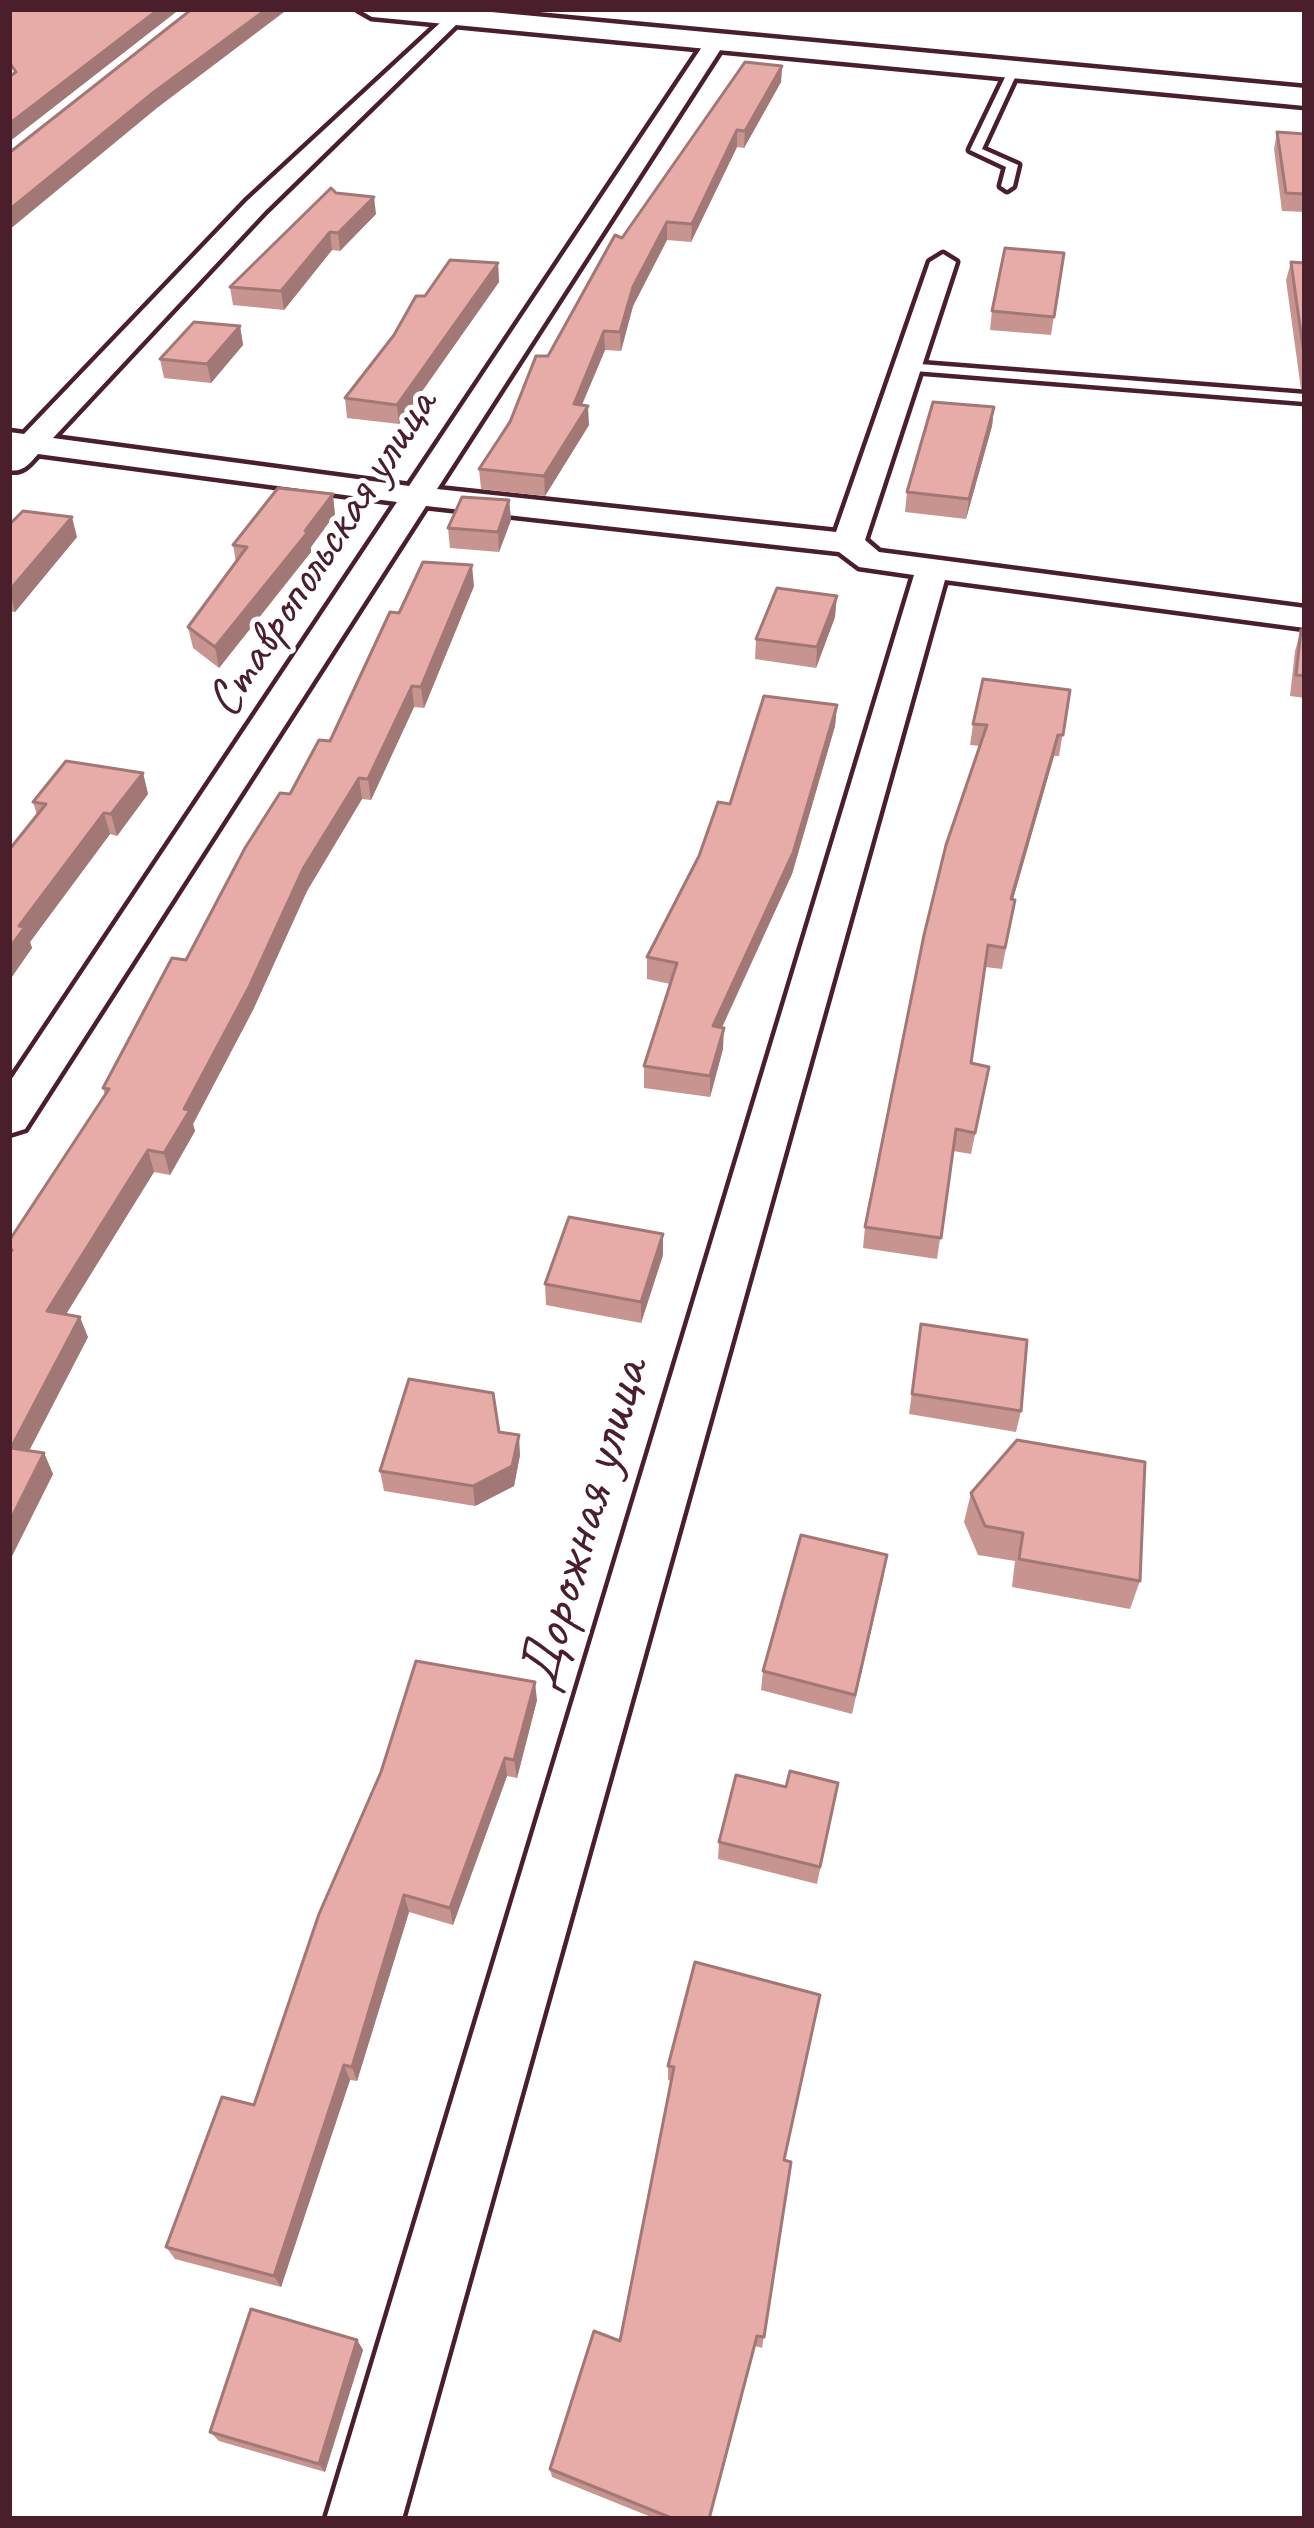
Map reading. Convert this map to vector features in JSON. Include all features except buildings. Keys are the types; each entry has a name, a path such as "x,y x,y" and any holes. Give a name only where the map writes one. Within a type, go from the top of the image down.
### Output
{"street":[{"path":"372,9 1305,97"},
{"path":"16,450 256,206 452,16"},
{"name":"Ставропольская улица","path":"9,1118 716,41"},
{"path":"848,543 944,262"},
{"path":"16,450 848,543 870,560 1305,618"},
{"name":"Дорожная улица","path":"364,2519 932,568"}],"lane":[{"path":"1007,186 1012,165 976,149 1014,69"},
{"path":"907,367 1305,398"}]}
